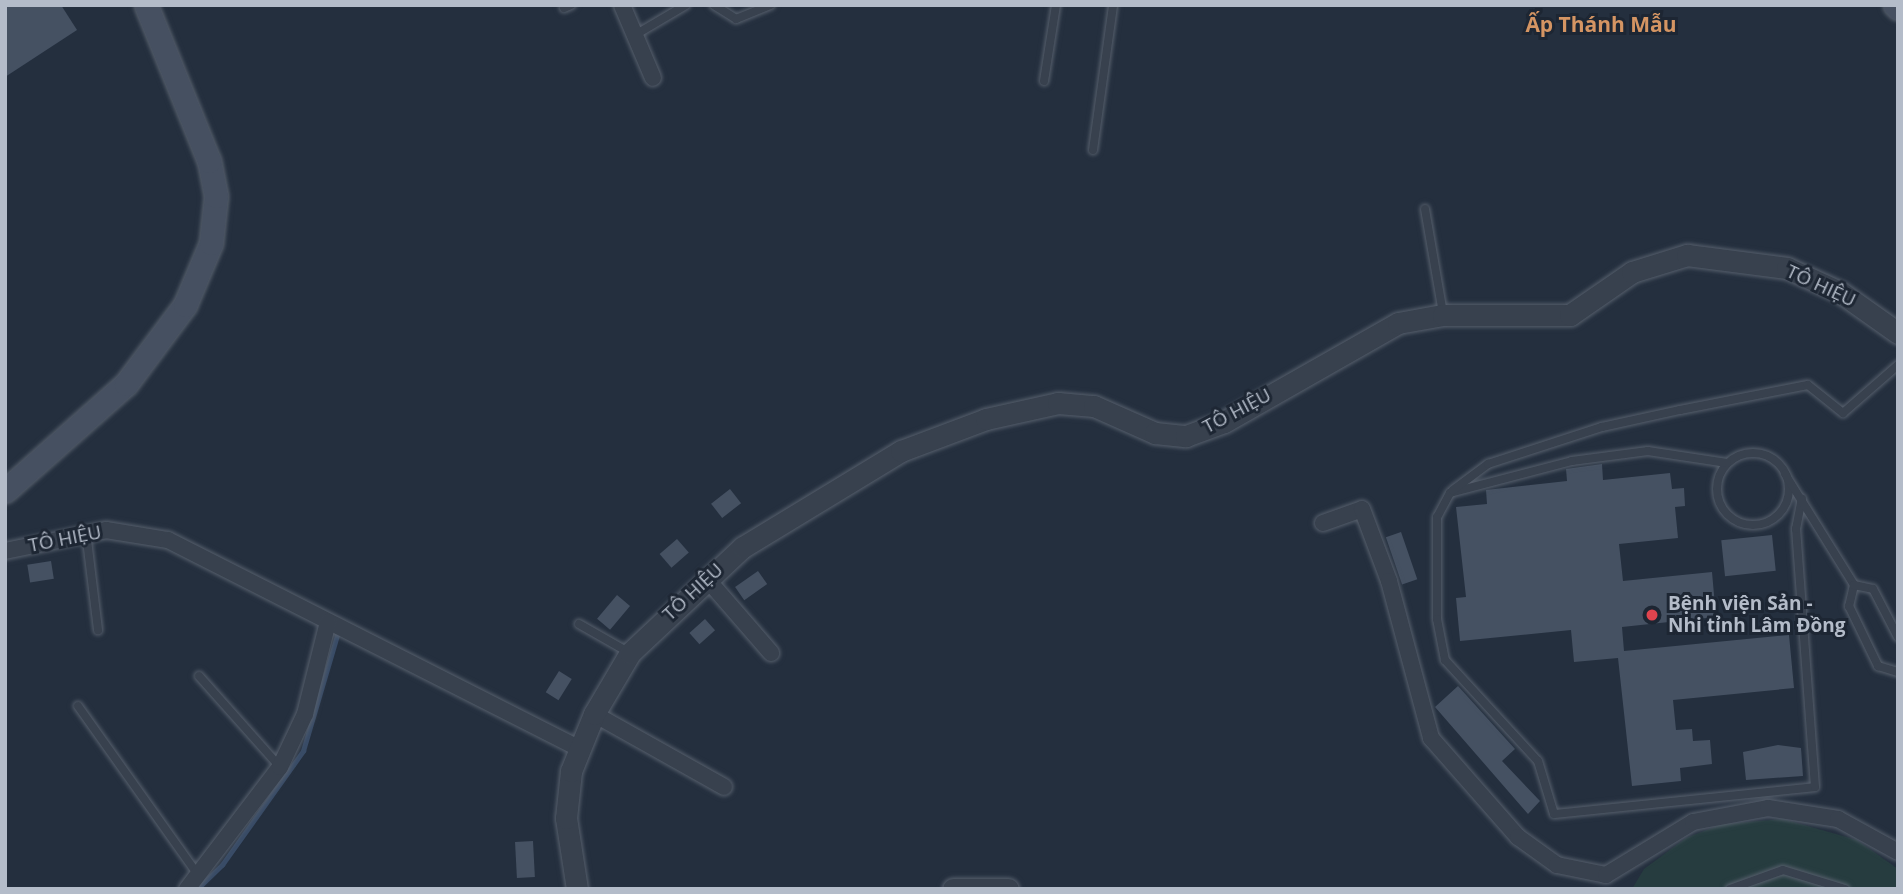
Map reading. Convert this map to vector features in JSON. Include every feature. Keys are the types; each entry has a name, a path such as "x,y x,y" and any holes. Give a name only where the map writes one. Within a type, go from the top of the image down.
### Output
{"main road":[{"path":"5,491 126,384 185,305 211,243 216,196 209,161 146,5"}],"street":[{"path":"622,5 653,78"},
{"name":"TÔ HIỆU","path":"577,889 566,818 578,748 594,714 631,653 707,579 810,501 901,451 961,428 1070,402 1101,408 1155,433 1186,436 1224,422 1375,332 1443,316 1570,315 1650,263 1710,254 1787,268 1840,292 1898,332"},
{"path":"1323,523 1362,509 1389,580 1431,738 1518,836 1557,865 1606,875 1693,822 1768,808 1838,819 1898,852"},
{"name":"TÔ HIỆU","path":"5,551 86,532 168,540 578,748"},
{"path":"707,579 771,653"},
{"path":"187,889 280,767 304,714 328,622"},
{"path":"594,714 724,787"},
{"path":"953,889 1007,889"}],"lane":[{"path":"635,34 686,5"},
{"path":"714,5 736,19 770,5"},
{"path":"1044,81 1056,5"},
{"path":"1093,150 1113,5"},
{"path":"1425,209 1443,316"},
{"path":"1802,499 1797,528 1815,787 1563,817 1554,814 1538,761 1445,660 1437,619 1437,517 1450,493 1488,464 1602,427 1680,410 1808,385 1843,412 1898,365"},
{"path":"1450,493 1572,461 1648,451 1727,463 1759,453 1785,474 1854,584 1872,589 1898,637"},
{"path":"1727,463 1717,484 1721,507 1751,525 1783,509 1785,474"},
{"path":"86,532 98,630"},
{"path":"1854,584 1849,606 1878,666 1897,669"},
{"path":"579,624 631,653"},
{"path":"199,676 280,767"},
{"path":"78,706 198,875"},
{"path":"1730,889 1783,870 1845,889"}],"green space":[{"path":"1783,819 1857,840 1898,869 1898,889 1632,889 1644,869 1686,838 1722,824"}],"building":[{"path":"5,5 61,5 77,30 5,77"},
{"path":"1602,464 1603,480 1670,473 1672,489 1684,488 1685,506 1675,507 1678,538 1619,544 1623,581 1712,572 1716,617 1622,627 1624,651 1789,635 1794,688 1673,700 1676,730 1692,729 1693,741 1710,740 1712,764 1680,768 1681,781 1632,786 1618,658 1574,662 1571,630 1460,641 1456,598 1466,597 1456,507 1487,504 1486,490 1567,481 1566,469"},
{"path":"730,489 741,503 722,518 711,504"},
{"path":"1401,532 1417,579 1402,584 1386,537"},
{"path":"1772,535 1776,571 1725,576 1721,540"},
{"path":"677,539 689,553 671,568 660,554"},
{"path":"51,561 54,579 30,583 27,565"},
{"path":"758,571 767,584 744,600 735,587"},
{"path":"617,595 630,606 610,630 597,619"},
{"path":"705,619 715,630 699,644 689,633"},
{"path":"559,671 572,679 558,700 546,692"},
{"path":"1458,686 1515,749 1502,761 1540,801 1528,814 1435,707"},
{"path":"1778,745 1801,748 1803,776 1746,780 1743,752"},
{"path":"533,841 535,877 517,878 515,842"}],"waterway":[{"path":"197,889 222,865 303,751 338,632"}],"place":[{"name":"Bệnh viện Sản - Nhi tỉnh Lâm Đồng","path":"1652,615"}],"district":[{"name":"Ấp Thánh Mẫu","path":"1601,24"}]}
